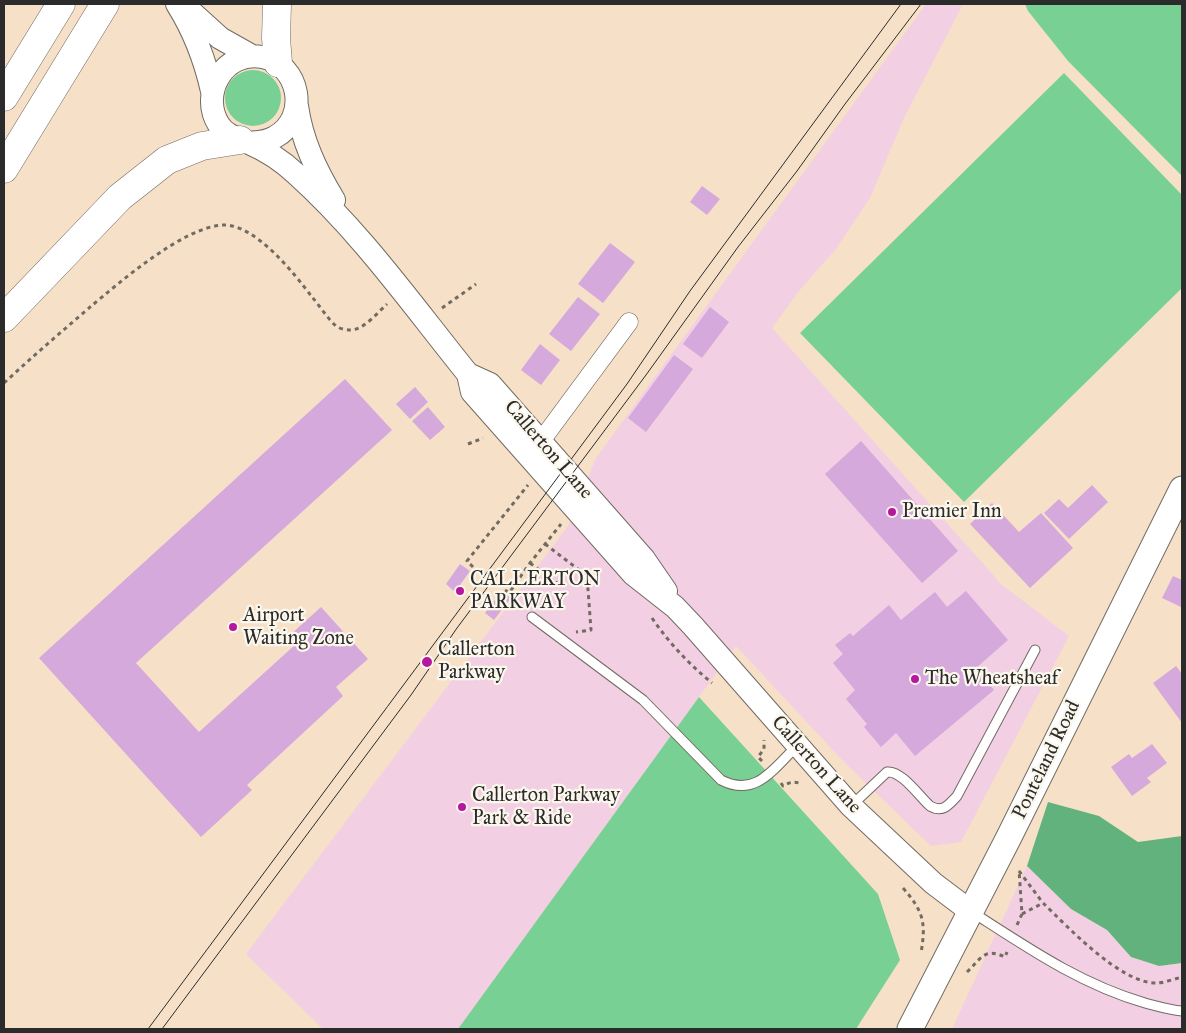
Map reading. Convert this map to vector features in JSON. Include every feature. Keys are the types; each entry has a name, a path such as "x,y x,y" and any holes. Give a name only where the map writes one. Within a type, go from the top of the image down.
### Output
{"highway":[{"path":"4,97 60,4"},
{"path":"4,169 105,4"},
{"path":"265,60 276,38 277,4"},
{"path":"4,318 120,197 167,160 202,146 245,141"}],"main road":[{"name":"Ponteland Road","path":"910,1029 1001,853 1182,489"}],"street":[{"path":"177,4 197,42 208,71 212,91 211,104 214,116 220,126 229,135 245,141 263,142 275,137 286,129 293,119 297,106 294,82 287,71 220,38 183,4"},
{"path":"212,91 217,78 226,67 238,59 265,60"},
{"name":"Callerton Lane","path":"297,106 303,136 314,164 359,239"},
{"name":"Callerton Lane","path":"245,141 270,153 295,173 359,239 425,321 470,383 633,574 675,607 851,806 933,883 970,911"},
{"path":"541,441 628,322"},
{"name":"Callerton Lane","path":"470,383 490,384 644,559 662,583 675,607"}],"lane":[{"path":"532,617 643,700 721,780 728,784 738,787 754,785 797,746"},
{"path":"851,806 887,772 892,771 899,775 930,806 941,810 948,807 957,796 1035,650"},
{"path":"970,911 1068,972 1125,997 1171,1010 1182,1011"}],"path":[{"path":"4,383 45,346 140,267 181,241 216,226 234,226 255,236 286,267 331,320 341,328 352,330 365,324 401,292"},
{"path":"425,321 476,284"},
{"path":"474,567 467,561 530,482"},
{"path":"505,590 509,593 530,563 564,521"},
{"path":"545,544 587,576 591,630 572,633 565,642"},
{"path":"530,563 557,583"},
{"path":"1043,903 1022,914 1019,871 1043,903 1089,947 1130,977 1155,983 1182,977"},
{"path":"908,894 924,923 924,938"},
{"path":"973,966 987,953 998,953 1005,957"}],"shaded area":[{"path":"926,4 963,4 904,118 870,198 836,249 798,292 772,328 997,581 1069,636 961,842 931,846 843,761 736,646 458,1029 323,1029 246,954 568,526 596,458"},
{"path":"1027,866 1071,909 1107,930 1131,957 1159,966 1182,963 1182,1029 952,1029"}],"green space":[{"path":"1025,4 1182,4 1182,176 1068,61 1028,11"},
{"path":"248,70 258,70 273,78 279,87 281,98 279,109 273,118 258,126 248,126 237,121 230,114 225,103 225,93 230,82 237,75"},
{"path":"1064,73 1182,195 1182,288 964,502 800,333"},
{"path":"699,697 878,894 900,960 856,1029 458,1029"},
{"path":"1048,802 1099,816 1138,842 1182,836 1182,963 1159,966 1131,957 1107,930 1071,909 1027,866"}],"building":[{"path":"702,186 720,199 707,215 690,202"},
{"path":"610,243 635,262 603,303 578,284"},
{"path":"578,297 600,314 571,351 549,334"},
{"path":"710,307 729,322 702,358 683,344"},
{"path":"540,344 560,360 541,385 521,370"},
{"path":"674,355 693,369 646,432 628,418"},
{"path":"345,379 392,430 136,663 199,732 297,643 290,635 321,607 368,659 336,687 343,696 247,785 252,790 201,837 39,658"},
{"path":"415,387 428,402 410,419 396,404"},
{"path":"428,407 445,427 430,440 412,421"},
{"name":"Premier Inn","path":"861,441 958,551 922,583 825,474"},
{"path":"1092,485 1108,502 1069,539 1044,513 1059,499 1068,508"},
{"path":"992,503 1019,532 1041,513 1073,548 1030,588 970,524"},
{"path":"460,564 470,571 455,592 446,584"},
{"path":"1173,576 1182,580 1181,607 1162,598"},
{"path":"502,591 511,598 494,620 485,613"},
{"name":"The Wheatsheaf","path":"966,591 1008,640 976,668 994,690 915,756 896,733 881,747 864,727 867,724 846,699 855,690 833,663 843,654 835,645 850,633 853,636 889,605 901,620 935,592 947,607"},
{"path":"1176,666 1182,674 1182,723 1153,683"},
{"path":"1152,744 1167,763 1147,778 1151,782 1132,796 1111,767 1129,754 1132,758"}],"tram line":[{"path":"148,1029 627,384 690,291 901,4"},
{"path":"162,1029 411,695 457,628 646,375 738,247 921,4"}],"place":[{"name":"Premier Inn","path":"892,512"},
{"name":"CALLERTON PARKWAY","path":"460,591"},
{"name":"Airport Waiting Zone","path":"233,627"},
{"name":"Callerton Parkway","path":"427,662"},
{"name":"The Wheatsheaf","path":"915,679"},
{"name":"Callerton Parkway Park & Ride","path":"462,807"}]}
